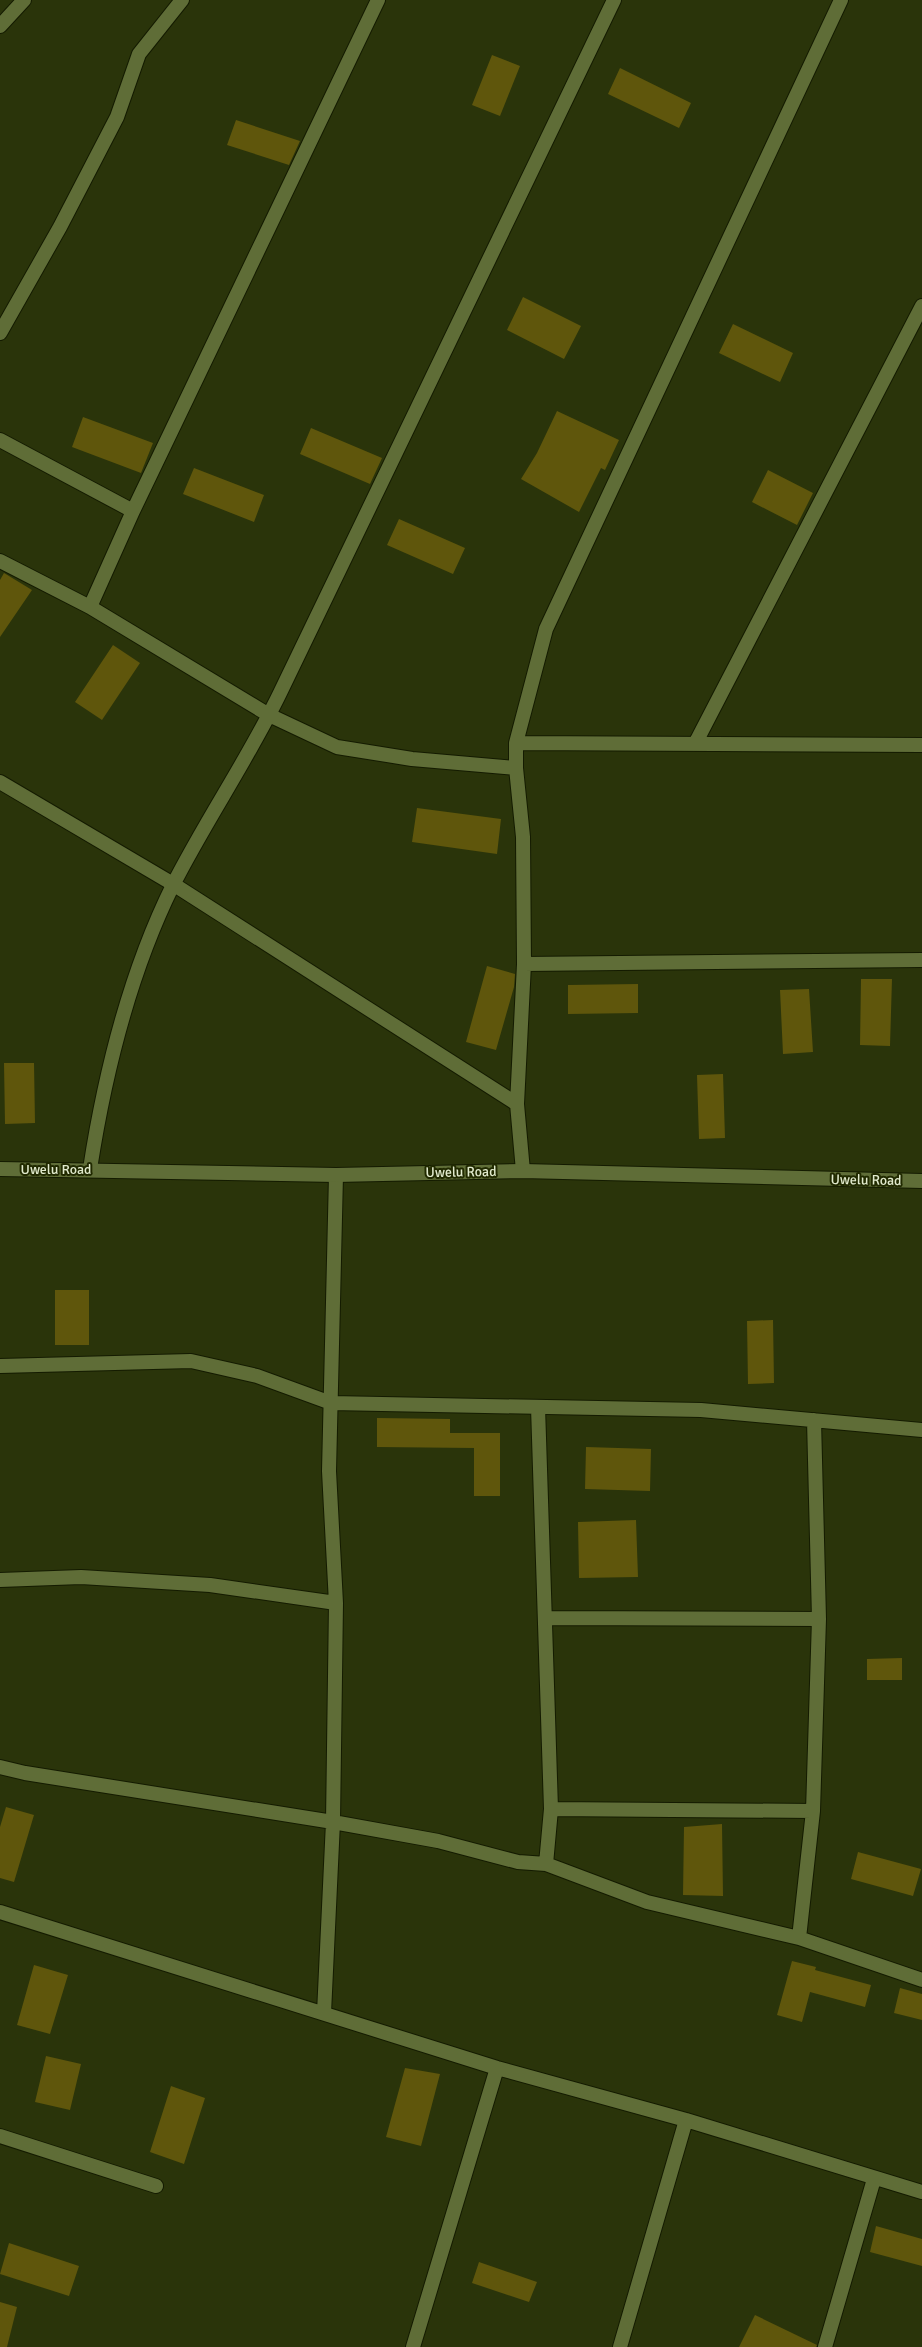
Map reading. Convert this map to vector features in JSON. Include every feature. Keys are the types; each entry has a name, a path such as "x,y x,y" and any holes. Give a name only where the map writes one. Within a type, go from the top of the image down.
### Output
{"street":[{"path":"0,26 24,0"},
{"path":"0,333 60,227 116,117 139,54 182,0"},
{"path":"90,607 132,511 378,0"},
{"path":"90,1169 101,1100 140,957 173,884 269,715 471,291 614,0"},
{"path":"523,1171 517,1104 524,964 523,837 516,768 516,743 546,629 841,0"},
{"path":"695,744 922,306"},
{"path":"0,440 132,511"},
{"path":"0,561 90,607 269,715 337,747 412,759 516,768"},
{"path":"516,743 922,745"},
{"path":"0,782 173,884 517,1104"},
{"path":"524,964 922,960"},
{"name":"Uwelu Road","path":"0,1169 90,1169 336,1175 523,1171 922,1181"},
{"path":"324,2013 333,1822 336,1603 329,1471 336,1175"},
{"path":"0,1366 191,1360 257,1376 331,1403 701,1410 922,1430"},
{"path":"538,1407 551,1809 546,1864"},
{"path":"799,1938 813,1811 819,1619 814,1420"},
{"path":"0,1580 81,1577 210,1584 336,1603"},
{"path":"545,1618 819,1619"},
{"path":"0,1767 25,1773 333,1822 438,1841 518,1862 546,1864 647,1902 799,1938 922,1980"},
{"path":"551,1809 813,1811"},
{"path":"0,1912 497,2068 686,2120 874,2179 922,2192"},
{"path":"413,2347 497,2068"},
{"path":"620,2347 686,2120"},
{"path":"0,2136 156,2186"},
{"path":"825,2347 874,2179"}],"building":[{"path":"492,55 520,66 500,116 472,105"},
{"path":"620,68 691,103 679,128 608,94"},
{"path":"236,120 300,141 289,165 227,145"},
{"path":"523,297 581,326 564,359 507,330"},
{"path":"733,324 793,353 780,382 719,353"},
{"path":"557,411 619,440 605,470 601,468 579,512 521,479 537,453"},
{"path":"83,417 153,443 141,473 72,447"},
{"path":"311,428 382,458 370,484 300,454"},
{"path":"194,468 264,495 254,522 183,494"},
{"path":"768,470 813,493 797,525 752,502"},
{"path":"399,519 465,548 453,574 387,545"},
{"path":"4,573 32,590 0,637 0,580"},
{"path":"113,645 140,663 102,720 75,702"},
{"path":"417,808 501,819 497,854 412,842"},
{"path":"487,966 515,974 514,987 496,1050 466,1042"},
{"path":"861,979 892,979 890,1046 860,1045"},
{"path":"638,984 638,1013 568,1014 568,985"},
{"path":"809,989 813,1052 783,1054 780,990"},
{"path":"4,1063 34,1063 35,1123 5,1124"},
{"path":"723,1074 725,1138 699,1139 697,1075"},
{"path":"55,1290 89,1290 89,1345 55,1345"},
{"path":"773,1320 774,1383 748,1384 747,1321"},
{"path":"377,1418 450,1419 450,1433 500,1433 500,1496 474,1496 474,1448 377,1447"},
{"path":"586,1447 651,1449 650,1491 585,1489"},
{"path":"636,1520 638,1577 579,1578 578,1522"},
{"path":"902,1658 902,1680 867,1680 867,1659"},
{"path":"6,1807 34,1815 14,1882 0,1878 0,1827"},
{"path":"722,1824 723,1896 683,1895 684,1827"},
{"path":"858,1852 921,1869 913,1896 851,1879"},
{"path":"792,1961 816,1967 815,1970 871,1985 865,2007 810,1992 802,2022 777,2015"},
{"path":"34,1965 68,1975 50,2034 17,2025"},
{"path":"900,1988 922,1994 922,2020 894,2013"},
{"path":"46,2056 81,2064 70,2110 35,2102"},
{"path":"405,2068 440,2074 421,2146 386,2137"},
{"path":"171,2086 205,2098 184,2164 150,2152"},
{"path":"876,2226 922,2239 922,2266 870,2252"},
{"path":"9,2243 79,2266 69,2296 0,2274"},
{"path":"479,2262 537,2282 529,2302 472,2283"},
{"path":"0,2302 17,2307 7,2347 0,2347"},
{"path":"755,2315 817,2345 816,2347 739,2347"}]}
